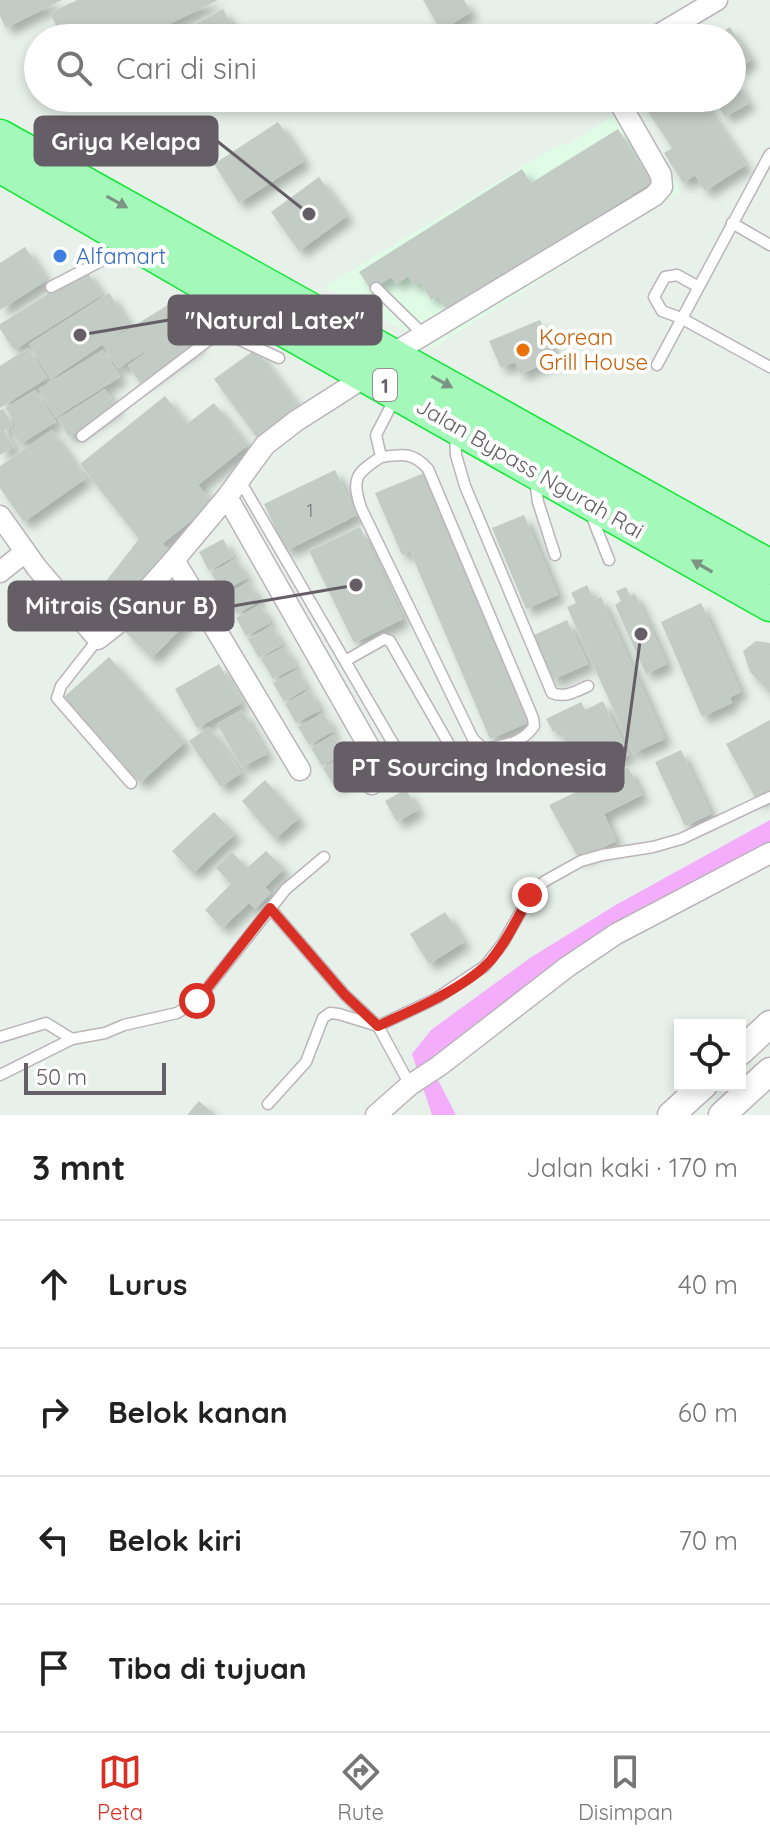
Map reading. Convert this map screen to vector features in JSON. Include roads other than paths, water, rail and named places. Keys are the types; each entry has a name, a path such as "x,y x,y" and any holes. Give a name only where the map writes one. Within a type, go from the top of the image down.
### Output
{"highway":[{"name":"Jalan Bypass Ngurah Rai","path":"0,137 72,191 135,244 250,310 282,343 380,364 397,393 770,604"},
{"name":"Jalan Bypass Ngurah Rai","path":"0,165 72,191 380,364 770,567"}],"street":[{"path":"677,24 717,0"},
{"path":"0,516 60,597 98,639 117,624 174,560 227,497 265,445 280,433 424,335 654,196 662,187 661,175 625,112"},
{"path":"227,497 381,768 383,774 372,784"},
{"path":"0,572 25,552"},
{"path":"174,560 300,770"},
{"path":"376,1115 413,1083 616,934 770,853"},
{"path":"746,1046 770,1024"},
{"path":"722,1115 770,1071"},
{"path":"671,1115 697,1091"}],"lane":[{"path":"657,365 770,154"},
{"path":"732,223 770,245"},
{"path":"51,287 135,244"},
{"path":"697,286 671,275 665,277 654,297 662,311 681,318 770,367"},
{"path":"376,288 424,335"},
{"path":"82,436 219,330 250,310"},
{"path":"219,330 251,345 282,343"},
{"path":"251,345 282,343"},
{"path":"381,457 376,435 397,393"},
{"path":"455,425 456,455 462,478 552,693 568,695 588,686"},
{"path":"409,454 428,469 533,718 534,726 529,734 514,743 484,749 473,739 361,508 355,480 381,457 409,454"},
{"path":"534,470 538,502 555,555"},
{"path":"239,479 345,661 414,779 422,779 449,763 450,746 390,641 384,639 345,661"},
{"path":"584,499 609,560"},
{"path":"98,639 61,686 57,698 131,783"},
{"path":"268,1104 300,1072 323,1018 330,1013 339,1014 378,1026 437,998 485,966 503,943 530,895 545,881 591,858 681,839 770,797"},
{"path":"0,1075 72,1039 177,1013 197,1001 270,908 302,874 324,857"},
{"path":"270,908 345,995 378,1026 413,1083"},
{"path":"0,1037 46,1023 72,1039"}],"place":[{"name":"Griya Kelapa","path":"309,214"},
{"name":"Alfamart","path":"60,256"},
{"name":"\"Natural Latex\"","path":"80,335"},
{"name":"Korean Grill House","path":"523,350"},
{"name":"Mitrais (Sanur B)","path":"356,585"},
{"name":"PT Sourcing Indonesia","path":"641,634"}]}
